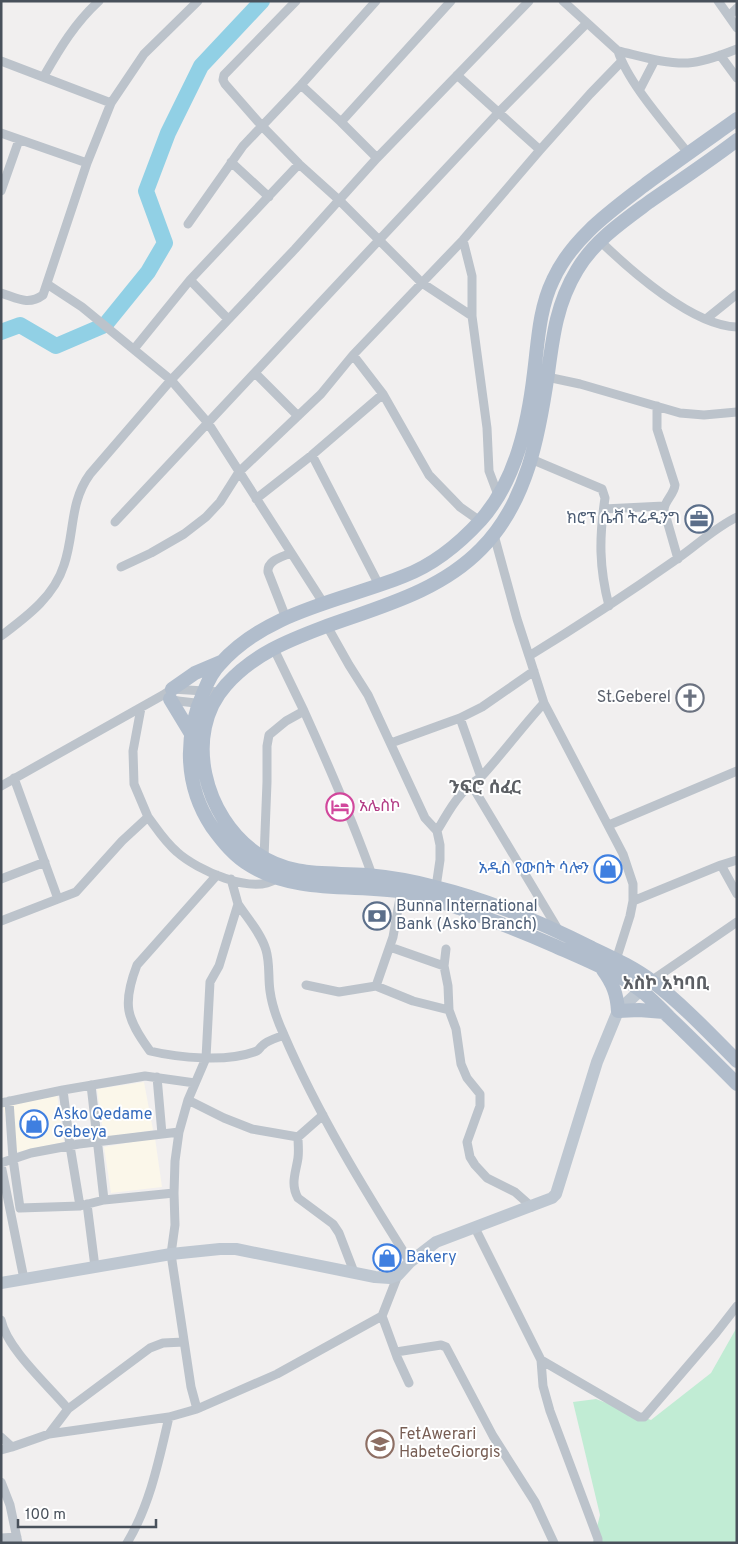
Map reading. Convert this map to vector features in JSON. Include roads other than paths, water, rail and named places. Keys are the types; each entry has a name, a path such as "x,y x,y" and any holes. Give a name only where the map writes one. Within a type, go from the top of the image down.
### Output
{"main road":[{"path":"737,119 612,210 574,246 554,277 540,324 534,374 521,442 513,467 480,521 453,547 407,576 286,618 267,626 235,648 214,671 200,697 190,732 189,757 195,795 207,820 234,854 250,866 276,879 302,885 401,892 429,897 502,923 600,966 640,989 737,1084"},
{"path":"737,140 623,221 600,241 575,272 561,303 554,328 547,377 531,459 520,490 504,522 494,535 472,558 439,582 405,597 273,647 249,664 220,692 212,705 207,719 203,741 205,770 212,798 231,829 244,843 264,858 293,871 310,874 372,875 436,887 495,906 559,931 652,981 737,1061"},
{"path":"190,732 168,694 196,673 222,662"},
{"path":"600,966 614,987 618,1011"},
{"path":"1,1283 171,1254 220,1249 236,1250 375,1277 390,1278 398,1276 410,1262 436,1242 552,1198 556,1194 597,1062 618,1011 640,989 652,981"},
{"path":"618,1011 664,1012"}],"street":[{"path":"44,76 67,36 79,20 99,1"},
{"path":"1,293 27,301 35,301 43,295 87,163 111,103 144,54 198,1"},
{"path":"296,1 224,75 222,80 261,125 299,164 339,200 422,283 472,316"},
{"path":"188,224 231,162 261,125 301,85 376,1"},
{"path":"341,122 451,1"},
{"path":"1,636 36,607 53,589 64,566 77,498 82,484 90,474 171,380 296,249 377,158 529,1"},
{"path":"563,1 586,24 618,51 655,60 688,63 737,49"},
{"path":"718,1 737,28"},
{"path":"729,16 737,8"},
{"path":"115,522 499,112 586,24"},
{"path":"618,51 622,62 640,89 688,154"},
{"path":"720,55 737,78"},
{"path":"640,89 655,60"},
{"path":"1,61 111,103"},
{"path":"121,567 151,553 184,534 206,517 220,502 239,472 321,394 353,355 463,240 590,94 622,62"},
{"path":"457,75 540,150"},
{"path":"301,85 377,158"},
{"path":"1,133 87,163"},
{"path":"1,191 19,140"},
{"path":"231,162 269,196"},
{"path":"134,349 190,280 299,164"},
{"path":"463,240 472,276 472,316 487,428 489,471 498,494"},
{"path":"600,241 672,301 686,310 706,319 737,327"},
{"path":"190,280 228,319"},
{"path":"47,284 82,307 171,380 208,423 324,604"},
{"path":"706,319 737,294"},
{"path":"353,355 383,394 429,474 460,507 480,521"},
{"path":"256,373 298,416"},
{"path":"547,377 580,384 680,414 704,415 737,412"},
{"path":"256,499 312,455 383,394"},
{"path":"656,406 657,429 675,485 664,506 664,510 678,559"},
{"path":"312,455 379,585"},
{"path":"531,459 602,489 605,498 600,542 601,568 609,606"},
{"path":"604,509 664,506"},
{"path":"529,656 609,606 678,559 726,522 737,517"},
{"path":"494,535 517,619 544,704 609,825 623,854 633,884 633,901 624,938 616,960"},
{"path":"286,618 268,572 268,567 270,563 291,553"},
{"path":"327,626 368,695 425,818 437,831"},
{"path":"273,647 324,754 372,875"},
{"path":"391,743 460,718 482,707 534,671"},
{"path":"1,786 168,694 200,697 220,692"},
{"path":"168,694 200,697 212,705"},
{"path":"436,887 440,860 437,831 453,804 471,784 481,777 501,755 521,728 544,704"},
{"path":"141,708 133,751 134,784 148,816 163,838 196,865 217,875 259,885 269,884 276,879"},
{"path":"264,858 267,746 269,735 286,721 304,711"},
{"path":"460,718 481,777"},
{"path":"609,825 737,771"},
{"path":"14,778 58,899"},
{"path":"471,784 559,931"},
{"path":"1,921 76,892 122,841 148,816"},
{"path":"633,901 737,860"},
{"path":"1,879 45,862"},
{"path":"721,865 737,894"},
{"path":"217,875 138,965 132,978 127,1006 134,1030 150,1051 172,1056 206,1058 251,1054 258,1051 264,1044 284,1034"},
{"path":"231,879 238,904 265,948 270,991 284,1034 323,1115 410,1262"},
{"path":"376,986 390,946 401,892"},
{"path":"197,1409 191,1387 171,1254 175,1225 174,1193 179,1132 188,1100 206,1058 210,982 220,966 238,904"},
{"path":"652,981 737,922"},
{"path":"390,946 444,966"},
{"path":"446,949 444,966 448,986 449,1010 456,1029 462,1064 467,1078 480,1094 480,1106 467,1142 470,1157 487,1178 515,1192 532,1206"},
{"path":"306,985 339,992 376,986 413,1001 449,1010"},
{"path":"174,1193 104,1200 83,1205 20,1208 5,1102 145,1076 195,1084"},
{"path":"157,1077 162,1134"},
{"path":"91,1085 104,1200"},
{"path":"63,1090 70,1146 95,1267"},
{"path":"188,1100 224,1118 252,1129 298,1137"},
{"path":"298,1137 323,1115"},
{"path":"24,1279 6,1216 1,1164 30,1152 179,1132"},
{"path":"298,1137 299,1150 293,1182 294,1191 298,1198 333,1224 339,1233 354,1272"},
{"path":"475,1228 541,1360 543,1386 550,1412 598,1543"},
{"path":"1,1450 49,1434 169,1417 197,1409 277,1374 382,1316 398,1276"},
{"path":"541,1360 626,1410 639,1417 644,1417 737,1306"},
{"path":"382,1316 409,1383"},
{"path":"1,1320 4,1331 21,1356 68,1409"},
{"path":"49,1434 68,1409 150,1348 163,1343 184,1342"},
{"path":"396,1352 442,1345 446,1347 493,1436 534,1502 554,1543"},
{"path":"127,1543 137,1527 150,1490 169,1417"},
{"path":"1,1437 12,1447"},
{"path":"1,1482 10,1505 17,1540 1,1538"}],"waterway":[{"path":"1,332 20,325 56,346 105,325 148,272 165,243 146,191 168,133 201,66 262,1"}],"place":[{"name":"ክሮፕ ሴቭ ትሬዲንግ","path":"699,519"},
{"name":"St.Geberel","path":"690,698"},
{"name":"አሌስኮ","path":"340,807"},
{"name":"አዲስ የውበት ሳሎን","path":"608,869"},
{"name":"Bunna International Bank (Asko Branch)","path":"377,916"},
{"name":"Asko Qedame Gebeya","path":"34,1124"},
{"name":"Bakery","path":"387,1258"},
{"name":"FetAwerari HabeteGiorgis","path":"380,1444"}],"district":[{"name":"ንፍሮ ሰፈር","path":"485,788"},
{"name":"አስኮ አካባቢ","path":"666,984"}]}
